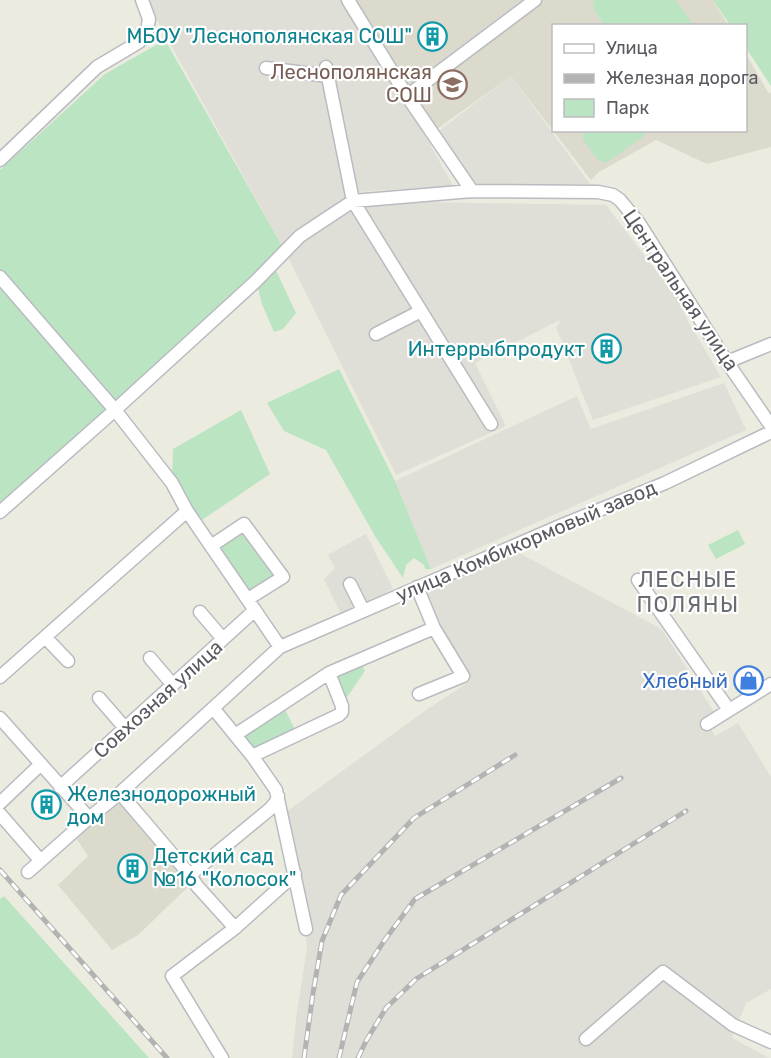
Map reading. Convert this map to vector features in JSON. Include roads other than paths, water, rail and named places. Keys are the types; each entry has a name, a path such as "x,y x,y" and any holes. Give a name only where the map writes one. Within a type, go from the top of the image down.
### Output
{"street":[{"path":"0,160 97,67 139,42 147,31 149,19 142,0"},
{"path":"407,96 535,0"},
{"path":"352,2 407,96 472,191"},
{"path":"266,68 327,71 353,201 491,424"},
{"path":"453,186 472,191"},
{"path":"0,512 255,282 300,236 353,201 472,191"},
{"name":"Центральная улица","path":"472,191 598,192 614,195 639,223 727,362 771,426"},
{"path":"0,277 115,410 172,483 187,511 280,647"},
{"path":"376,334 421,311"},
{"path":"727,362 771,344"},
{"name":"улица Комбикормовый завод","path":"28,872 120,793 280,647 665,483 771,432"},
{"path":"0,677 187,511"},
{"path":"211,546 244,524 283,577 248,599"},
{"path":"638,580 729,710"},
{"path":"350,584 363,610"},
{"path":"417,587 434,628 463,676 419,694"},
{"name":"Совхозная улица","path":"60,787 255,610"},
{"path":"200,612 223,639"},
{"path":"235,735 329,673 434,628"},
{"path":"45,637 68,661"},
{"path":"150,658 173,685"},
{"path":"252,756 342,712 342,705 329,673"},
{"path":"710,720 771,684"},
{"path":"99,698 125,729"},
{"path":"213,708 276,790 306,929"},
{"path":"0,718 89,818"},
{"path":"0,803 41,764"},
{"path":"120,793 235,928"},
{"path":"190,875 270,808 278,796"},
{"path":"0,814 40,860"},
{"path":"222,1058 172,976 235,928 295,874"},
{"path":"586,1039 663,972 734,1025 771,1042"}],"railway":[{"path":"304,1058 322,941 341,895 414,818 515,755"},
{"path":"339,1058 357,982 415,899 621,778"},
{"path":"358,1058 386,1008 416,979 686,811"},
{"path":"0,870 167,1058"}],"place":[{"name":"МБОУ \"Леснополянская СОШ\"","path":"433,36"},
{"name":"Леснополянская СОШ","path":"453,84"},
{"name":"Интеррыбпродукт","path":"606,349"},
{"name":"Хлебный","path":"749,681"},
{"name":"Железнодорожный дом","path":"46,805"},
{"name":"Детский сад №16 \"Колосок\"","path":"132,868"}],"district":[{"name":"ЛЕСНЫЕ ПОЛЯНЫ","path":"688,592"}]}
